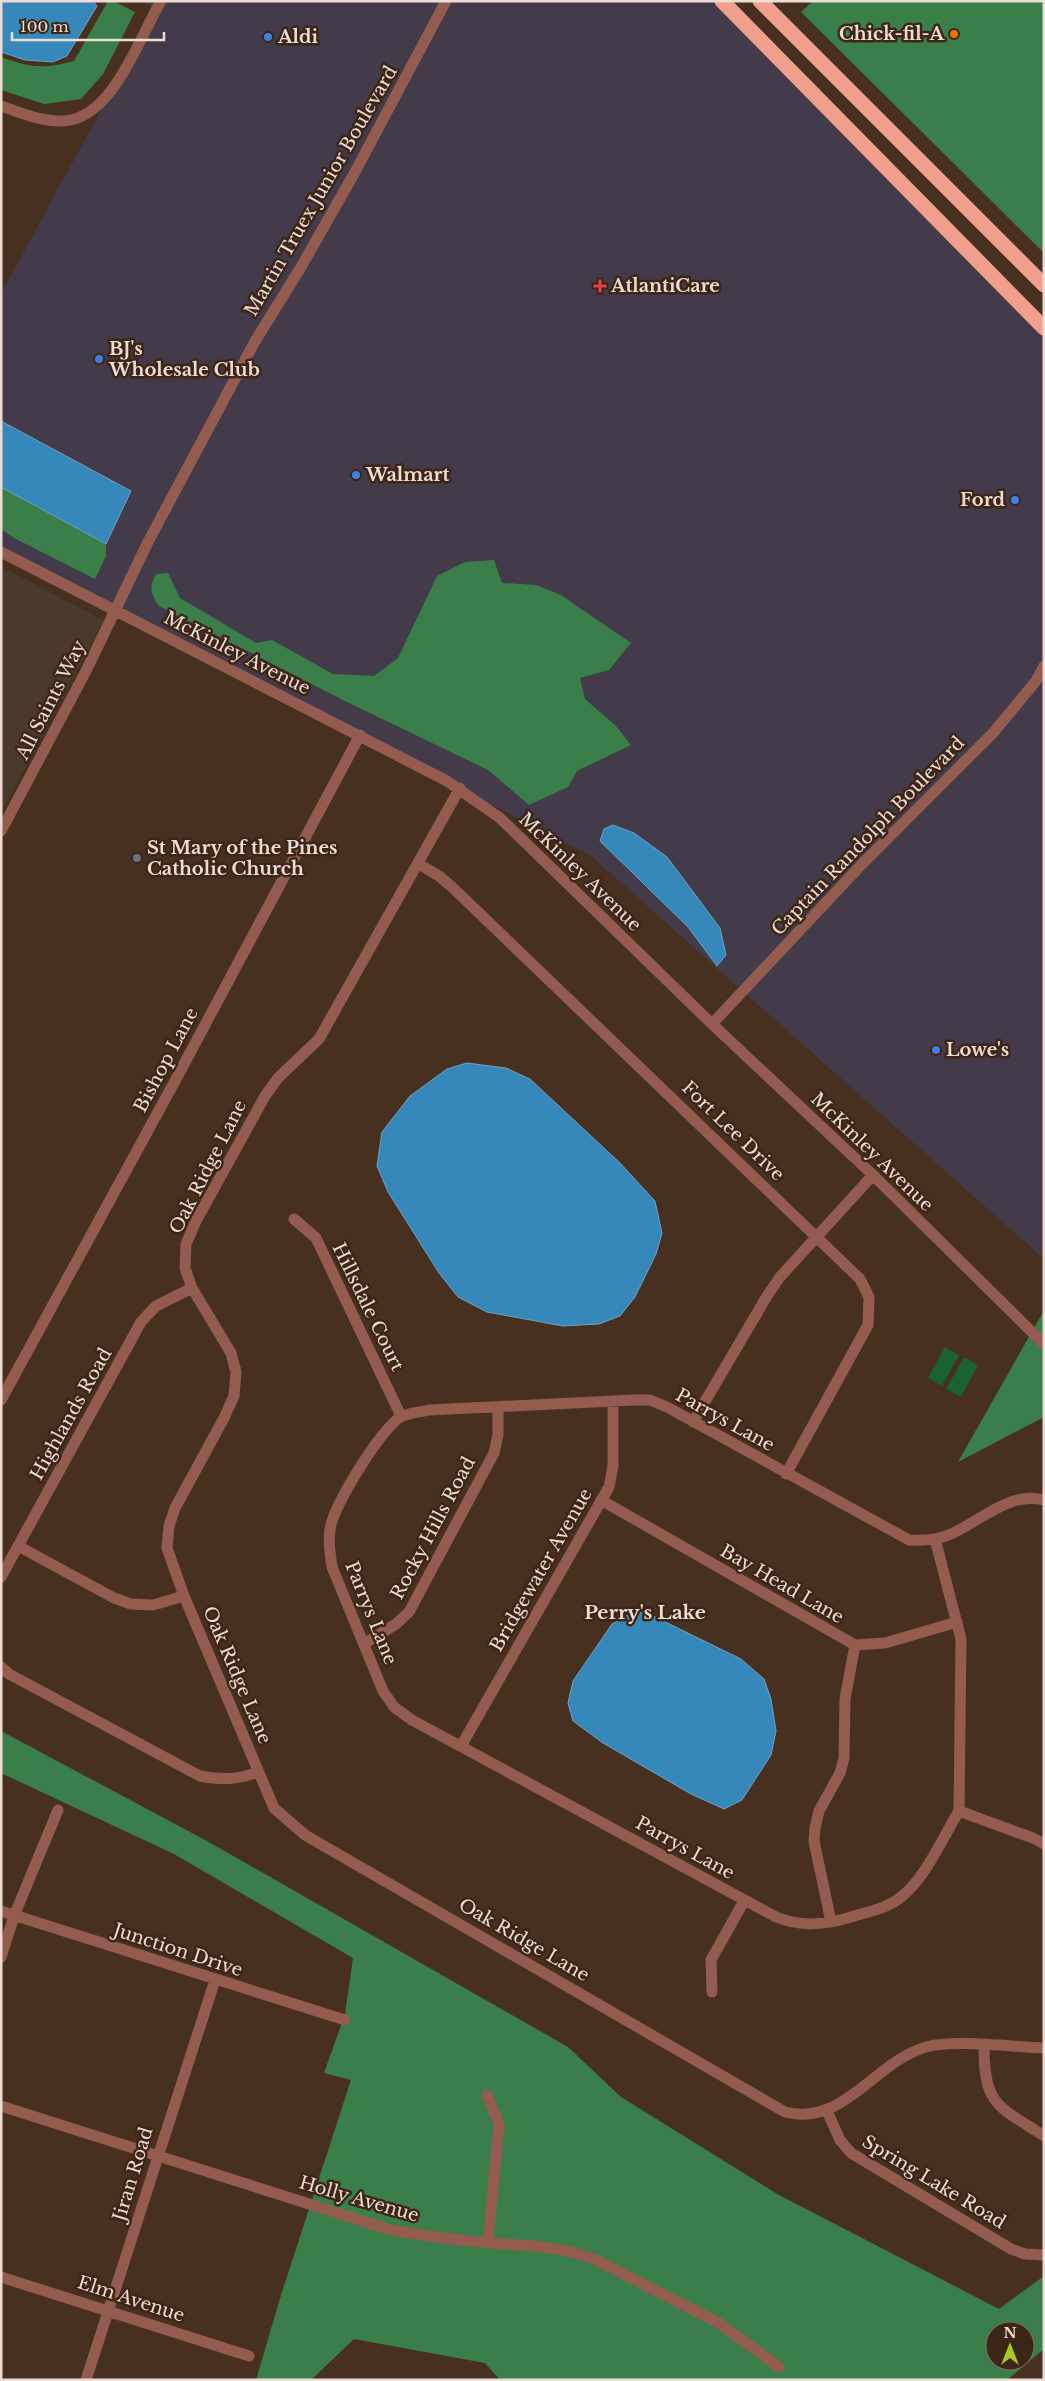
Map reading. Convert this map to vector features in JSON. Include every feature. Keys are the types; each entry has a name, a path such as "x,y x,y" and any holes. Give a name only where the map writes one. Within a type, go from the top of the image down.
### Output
{"highway":[{"path":"722,1 1044,328"},
{"path":"760,1 1044,285"}],"street":[{"path":"1,106 37,118 65,121 93,111 103,103 113,90 161,1"},
{"name":"Martin Truex Junior Boulevard","path":"116,611 148,542 254,343 302,266 363,158 446,1"},
{"name":"McKinley Avenue","path":"1,552 460,788 500,818 712,1024 873,1175 1044,1344"},
{"name":"All Saints Way","path":"1,831 116,611"},
{"name":"Captain Randolph Boulevard","path":"712,1024 863,863 993,732 1036,681 1044,666"},
{"name":"Bishop Lane","path":"1,1400 176,1081 360,735"},
{"name":"Oak Ridge Lane","path":"460,788 319,1039 278,1078 265,1096 193,1227 186,1244 185,1268 192,1288 230,1353 236,1372 234,1396 231,1403 175,1508 169,1526 168,1548 184,1596 274,1808 305,1836 650,2033 777,2109 800,2115 827,2111 914,2051 937,2045 1044,2048"},
{"name":"Fort Lee Drive","path":"419,864 439,876 459,893 860,1279 869,1297 870,1315 868,1324 786,1474"},
{"path":"693,1422 780,1277 873,1175"},
{"name":"Hillsdale Court","path":"294,1219 316,1238 401,1416"},
{"name":"Highlands Road","path":"1,1577 141,1322 156,1306 192,1288"},
{"name":"Parrys Lane","path":"959,1811 916,1882 901,1898 884,1907 832,1922 811,1926 790,1923 744,1901 412,1720 394,1707 383,1691 332,1567 328,1546 331,1522 340,1503 378,1440 401,1416 429,1410 612,1401 650,1400 909,1540 935,1539 950,1534 1009,1502 1022,1498 1044,1500"},
{"name":"Bridgewater Avenue","path":"461,1746 608,1487 613,1466 612,1401"},
{"name":"Rocky Hills Road","path":"364,1644 396,1624 409,1612 494,1453 498,1435 498,1407"},
{"name":"Bay Head Lane","path":"601,1500 855,1645 885,1643 957,1622"},
{"path":"935,1539 961,1639 959,1811 1033,1838 1044,1844"},
{"path":"18,1546 114,1598 131,1604 153,1605 184,1596"},
{"path":"832,1922 814,1841 815,1828 819,1811 840,1774 844,1758 845,1699 855,1645"},
{"path":"1,1666 9,1674 200,1776 219,1780 239,1779 258,1772"},
{"path":"1,1957 14,1916 58,1810"},
{"path":"712,1992 711,1960 744,1901"},
{"name":"Junction Drive","path":"1,1912 344,2020"},
{"name":"Jiran Road","path":"86,2380 215,1980"},
{"path":"984,2045 985,2080 996,2102 1044,2136"},
{"path":"487,2095 499,2124 488,2242"},
{"name":"Holly Avenue","path":"1,2106 391,2230 562,2249 596,2260 719,2323 779,2367"},
{"name":"Spring Lake Road","path":"827,2111 840,2140 851,2153 1011,2249 1025,2254 1044,2255"},
{"name":"Elm Avenue","path":"1,2277 249,2356"}],"shaded area":[{"path":"142,1 722,1 1044,327 1044,1259 591,856 1,552 1,294 156,9"},
{"path":"1,567 104,620 1,812"}],"green space":[{"path":"108,1 113,1 135,12 103,74 81,99 44,104 1,90 1,57 38,66 74,61"},
{"path":"813,1 1042,1 1044,4 1044,253 801,12"},
{"path":"1,487 106,544 106,556 95,579 14,538 1,529"},
{"path":"494,560 502,583 536,585 561,595 631,643 609,670 580,678 585,699 616,726 631,745 577,771 568,787 529,805 488,770 347,702 159,606 152,590 152,583 156,574 168,573 180,598 256,643 272,640 333,674 374,676 398,658 437,576 465,562"},
{"path":"1044,1313 1044,1417 958,1462 1042,1314"},
{"path":"945,1347 959,1355 942,1386 928,1378"},
{"path":"964,1357 978,1365 961,1397 946,1389"},
{"path":"1,1731 207,1841 568,2047 621,2097 779,2195 999,2309 1044,2276 1044,2349 1035,2357 1035,2321 985,2321 985,2371 1018,2371 1007,2380 500,2380 485,2363 354,2339 311,2380 256,2380 281,2295 351,2080 324,2073 345,2014 353,1958 174,1854 1,1773"}],"water":[{"path":"1,1 93,1 97,6 67,56 53,62 25,60 1,52"},
{"path":"1,421 131,491 106,544 1,487"},
{"path":"613,825 634,833 667,857 720,928 726,955 717,966 688,927 600,841 604,829"},
{"path":"467,1063 506,1068 530,1079 620,1163 655,1201 662,1233 656,1254 635,1297 620,1316 599,1324 563,1326 487,1312 458,1297 439,1273 388,1192 377,1166 382,1132 410,1096 447,1069"},
{"path":"645,1612 741,1659 764,1679 771,1699 776,1731 771,1755 742,1800 724,1809 691,1794 603,1743 573,1721 568,1703 573,1681 612,1624 630,1614"}],"place":[{"name":"Chick-fil-A","path":"954,34"},
{"name":"Aldi","path":"268,37"},
{"name":"AtlantiCare","path":"600,286"},
{"name":"BJ's Wholesale Club","path":"99,359"},
{"name":"Walmart","path":"356,475"},
{"name":"Ford","path":"1015,500"},
{"name":"St Mary of the Pines Catholic Church","path":"137,858"},
{"name":"Lowe's","path":"936,1050"}],"district":[{"name":"Perry's Lake","path":"645,1612"}]}
